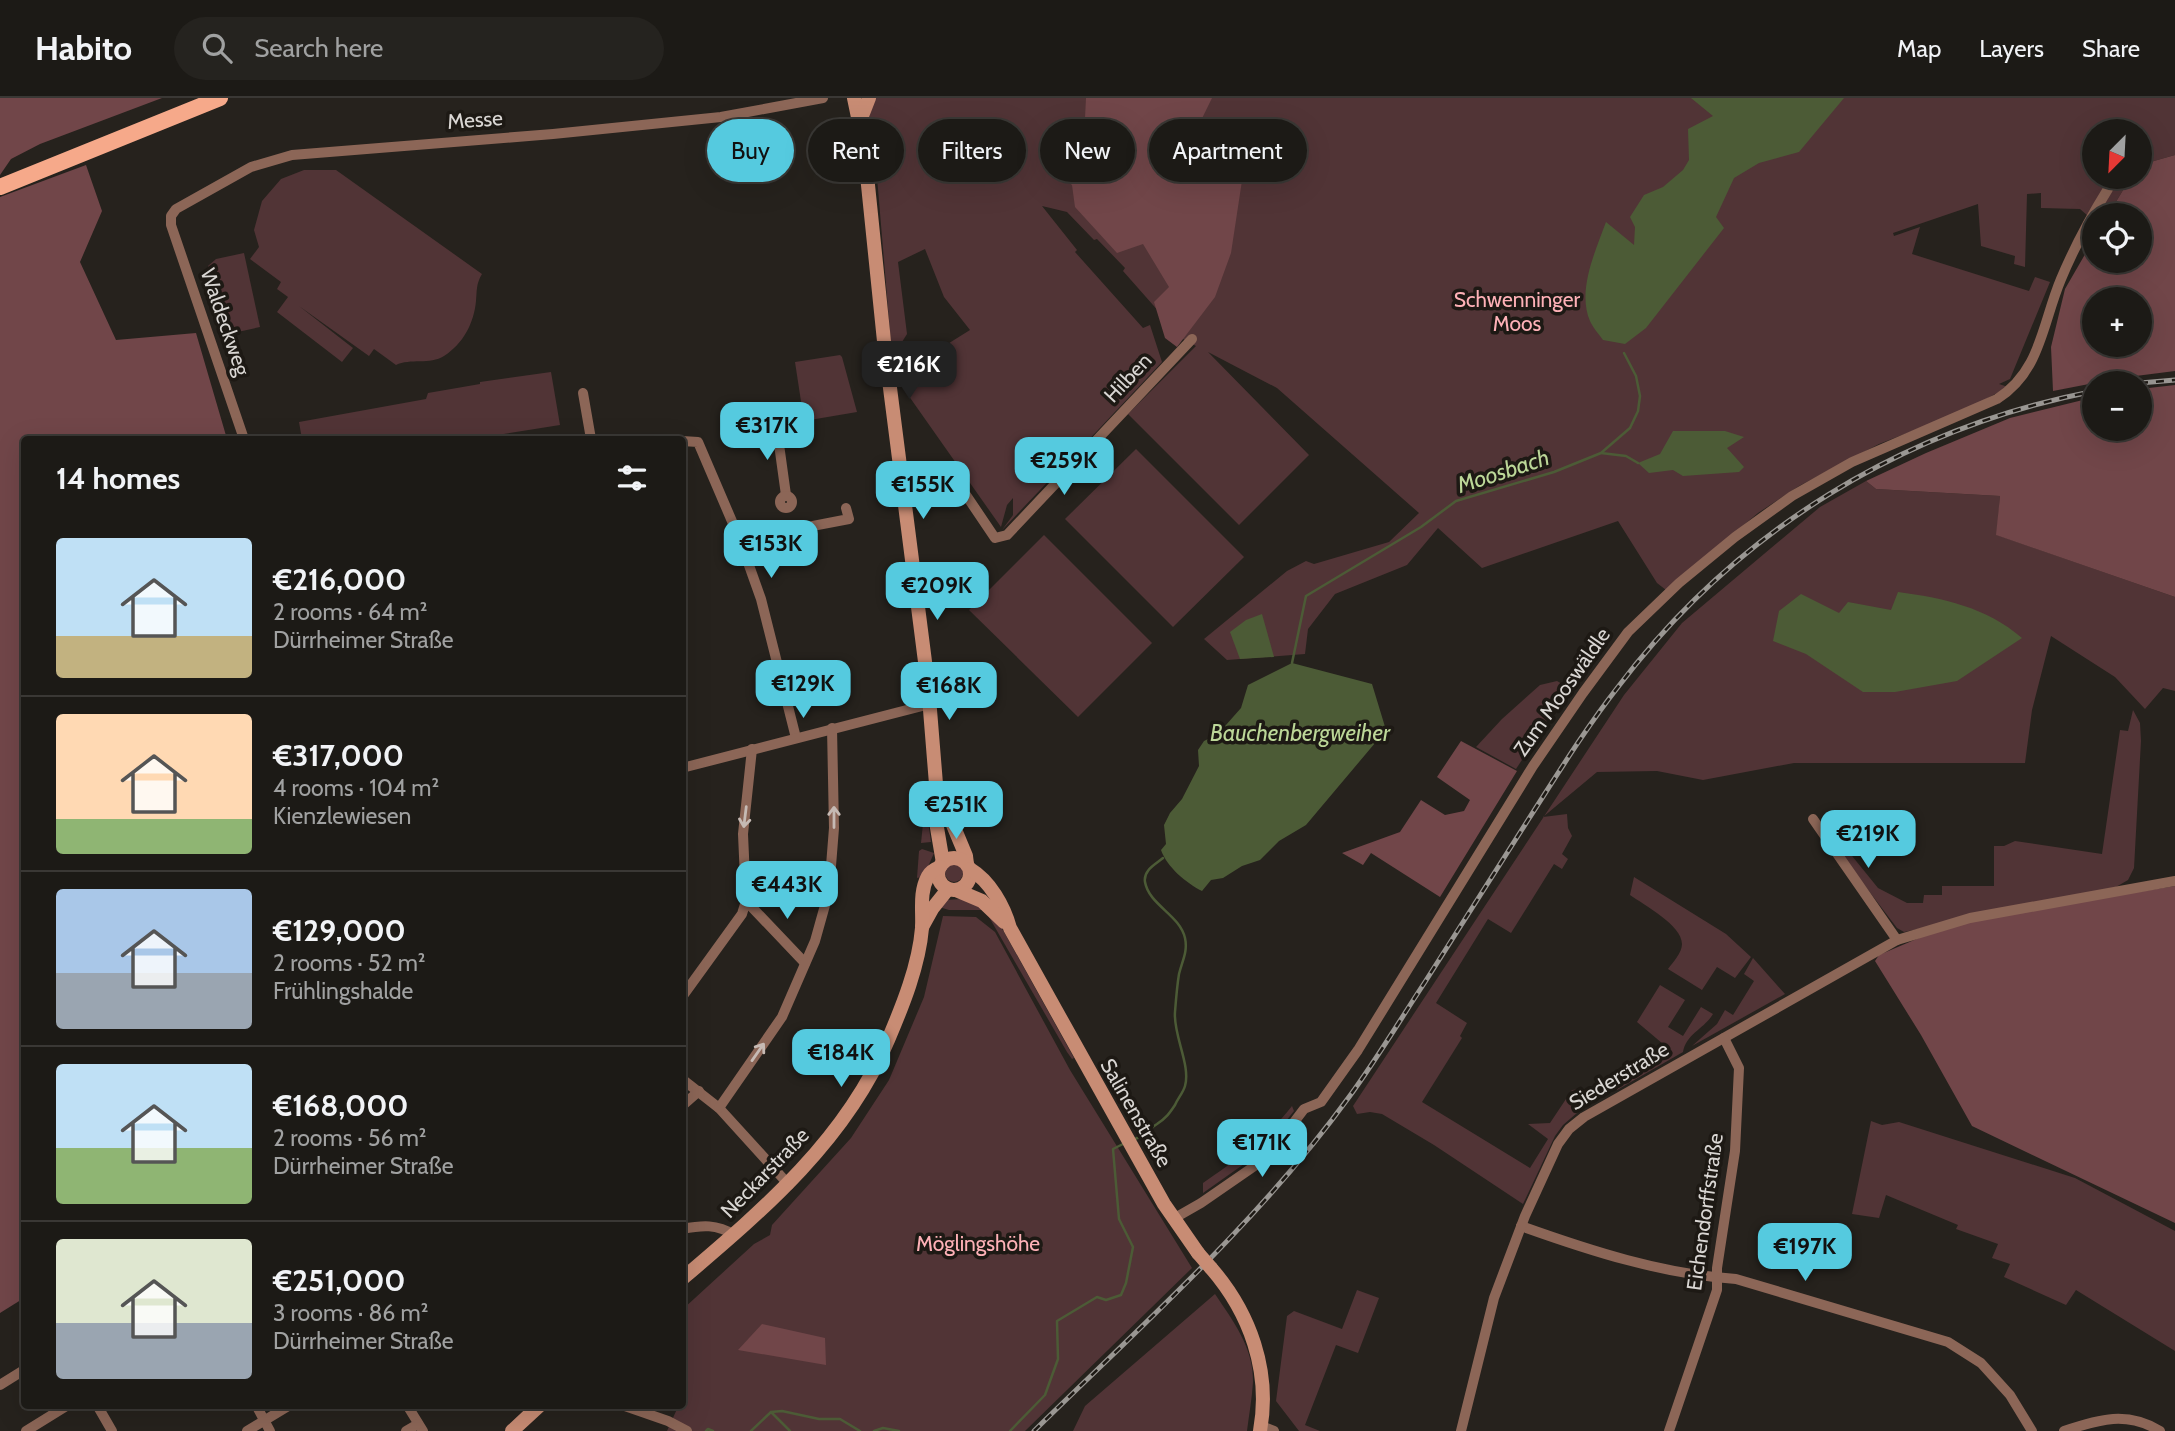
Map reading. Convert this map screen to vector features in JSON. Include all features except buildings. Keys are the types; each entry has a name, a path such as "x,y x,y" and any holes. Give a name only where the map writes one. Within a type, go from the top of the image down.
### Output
{"main road":[{"path":"6,185 220,98"},
{"path":"854,98 859,119"},
{"path":"861,119 869,98"},
{"path":"868,182 884,341 930,704 936,784 933,804 942,865 939,879 952,889 967,883 968,867 936,784"},
{"path":"942,865 956,858 968,867"},
{"name":"Neckarstraße","path":"922,929 921,902 925,883 929,874 942,865"},
{"name":"Salinenstraße","path":"968,867 989,887 1173,1219 1232,1293 1252,1335 1259,1357 1265,1429"},
{"name":"Salinenstraße","path":"952,889 982,901 1010,928"},
{"name":"Neckarstraße","path":"686,1276 789,1185 839,1125 876,1065 910,980 922,929 932,909 952,889"},
{"path":"512,1431 536,1409"}],"street":[{"name":"Messe","path":"172,216 176,209 250,167 292,155 553,134 721,117 823,98"},
{"name":"Zum Mooswäldle","path":"1173,1219 1256,1165 1282,1138 1304,1109 1321,1102 1359,1050 1533,766 1628,632 1679,583 1791,496 1852,462 1997,400 2008,393 2025,375 2033,362 2060,281 2108,189"},
{"name":"Waldeckweg","path":"172,216 172,227 243,436"},
{"name":"Hilben","path":"903,501 966,495 995,538 1007,535 1192,339"},
{"path":"583,393 590,436"},
{"path":"777,430 786,495"},
{"path":"686,441 698,442 740,540 761,599 796,738"},
{"path":"740,540 849,519 846,508"},
{"path":"686,767 930,704"},
{"path":"719,1108 782,1017 815,941 829,891 834,828 832,728"},
{"path":"686,991 742,914 746,901 743,834 752,749"},
{"path":"1813,818 1898,940"},
{"name":"Siederstraße","path":"1461,1431 1488,1319 1521,1226 1558,1144 1569,1129 1584,1117 1898,940 1970,918 2175,881"},
{"path":"746,901 805,963"},
{"name":"Eichendorffstraße","path":"1669,1431 1717,1290 1717,1268 1735,1151 1740,1068 1724,1038"},
{"path":"686,1082 719,1108 789,1185"},
{"path":"686,1102 699,1091"},
{"path":"686,1228 707,1225 721,1227 735,1235"},
{"path":"1521,1226 1595,1252 1702,1277 1736,1279 1948,1342 1981,1363 2010,1395 2032,1431"},
{"path":"0,1385 21,1372"},
{"path":"26,1431 62,1409"},
{"path":"99,1409 112,1431"},
{"path":"258,1409 270,1431"},
{"path":"247,1431 284,1409"},
{"path":"406,1431 421,1427 410,1409"},
{"path":"634,1409 687,1431"},
{"path":"2064,1431 2086,1423 2122,1417 2144,1421 2160,1431"}],"green space":[{"name":"Schwenninger Moos","path":"871,98 2175,98 2175,155 2152,162 2152,119 2082,119 2082,189 2124,189 2115,203 2082,203 2082,211 2041,208 2041,193 2027,194 2025,267 2014,264 2015,256 1981,246 1978,204 1893,233 1894,236 1920,227 1912,254 2029,291 2035,277 2050,282 2010,379 1999,384 2008,387 1966,410 1879,444 1799,486 1758,513 1666,590 1657,583 1618,521 1482,568 1438,528 1407,565 1335,594 1308,629 1305,654 1227,660 1204,639 1287,571 1306,561 1314,564 1389,542 1419,513 1277,388 1208,352 1309,455 1239,525 1128,414 1196,346 1183,339 1123,271 1125,268 1097,239 1094,240 1067,212 1042,206 1077,250 1075,252 1143,328 1150,325 1162,362 1081,448 1069,445 1077,451 1002,530 1013,515 1013,498 1007,505 1001,527 906,392 908,356 914,365 970,330 944,297 925,249 898,262 907,334 902,342 900,355 892,356 877,182 904,182 904,119 869,118"},
{"path":"304,170 336,170 482,274 470,325 451,351 438,359 396,365 374,349 369,356 299,306 353,348 342,362 277,312 288,297 277,289 281,282 250,259 259,247 254,230 262,201 281,179"},
{"path":"244,253 260,327 224,335 208,266 216,259"},
{"path":"840,355 857,412 804,421 795,362"},
{"path":"551,372 560,425 491,436 301,436 299,422 426,399 428,393"},
{"path":"1136,449 1244,557 1173,627 1065,519"},
{"path":"1866,481 1876,489 2000,496 1997,535 2175,597 2175,691 2163,688 2145,709 2115,677 2051,636 2032,710 2025,763 1794,763 1703,780 1657,771 1597,772 1544,816 1624,695 1682,623 1820,507"},
{"path":"1044,535 1152,643 1078,717 969,610"},
{"path":"1557,681 1569,688 1516,769 1476,747 1540,685"},
{"path":"2133,710 2140,723 2141,741 2134,868 2128,880 2116,887 1904,932 1897,928 1827,836 1827,825 1878,888 1907,903 1923,903 1924,895 1942,895 1942,886 1994,886 1994,846 2004,846 2015,841 2102,854 2120,730 2128,731"},
{"path":"924,814 927,814 931,842 921,843"},
{"path":"1567,814 1568,828 1572,836 1562,854 1568,859 1562,869 1554,864 1511,933 1488,919 1436,1003 1467,1023 1460,1036 1462,1038 1422,1102 1530,1168 1548,1139 1528,1124 1550,1123 1572,1090 1581,1089 1592,1100 1563,1125 1555,1136 1523,1204 1382,1114 1357,1114 1353,1106 1544,817"},
{"path":"922,849 934,853 924,876 917,878 919,851"},
{"path":"954,864 960,867 963,873 960,879 954,882 948,879 945,873 948,867"},
{"path":"1634,877 1726,934 1751,957 1735,978 1717,967 1702,990 1668,969 1681,951 1680,937 1661,916 1630,895"},
{"path":"946,900 974,902 983,910 949,910 936,906"},
{"name":"Möglingshöhe","path":"943,916 976,917 995,932 1070,1070 1192,1268 1025,1431 667,1431 677,1409 686,1409 686,1306 754,1244 770,1235 772,1225 851,1138 889,1080 924,997"},
{"path":"989,917 999,923 1074,1058 1067,1052"},
{"path":"1753,958 1785,994 1692,1046 1717,1024 1725,1010 1733,1015 1754,981 1744,974"},
{"path":"1660,985 1685,1000 1668,1027 1683,1036 1701,1007 1713,1014 1691,1036 1683,1052 1617,1090 1614,1081 1669,1049 1637,1022"},
{"path":"1292,1106 1294,1111 1261,1152 1203,1193 1203,1183 1262,1138"},
{"path":"1871,1121 1882,1125 1899,1122 2075,1178 2175,1231 2175,1351 2076,1290 2066,1305 2004,1277 2010,1264 1992,1258 1998,1244 1956,1229 1958,1225 1886,1195 1879,1218 1852,1214"},
{"path":"1357,1290 1379,1298 1358,1353 1336,1345 1305,1425 1320,1431 1299,1431 1276,1401 1287,1316 1294,1311 1342,1329"},
{"path":"1215,1294 1241,1335 1250,1358 1253,1382 1247,1431 1073,1431 1085,1406"}],"shaded area":[{"path":"0,98 162,98 40,144 11,159 0,175"},
{"path":"1086,98 1212,98 1202,119 1149,119 1149,182 1242,182 1231,253 1215,297 1177,347 1165,338 1154,302 1169,287 1143,244 1117,253 1075,207 1072,185 1069,182 1135,182 1135,119 1083,119"},
{"path":"2175,155 2175,371 2152,374 2152,371 2082,371 2082,385 2053,391 2051,347 2065,289 2082,260 2082,273 2152,273 2152,203 2115,203 2124,189 2152,189 2152,162"},
{"path":"86,165 102,211 80,262 116,340 196,333 226,436 21,436 21,1300 0,1313 0,197"},
{"path":"2175,385 2175,597 1996,535 2000,496 1876,489 1866,481 2010,418 2082,400 2082,441 2152,441 2152,388"},
{"path":"1461,741 1517,771 1440,897 1371,853 1363,865 1342,853 1400,832 1421,800 1445,815 1464,811 1470,800 1437,777"},
{"path":"2175,886 2175,1223 1972,1126 1921,1035 1875,961 1879,955 1940,929 2025,910"},
{"path":"762,1324 825,1338 826,1365 738,1350"}],"water":[{"path":"1691,98 1844,98 1799,152 1759,163 1734,178 1716,217 1724,228 1646,328 1625,344 1603,340 1590,321 1585,297 1597,246 1606,222 1634,245 1635,227 1630,217 1644,195 1663,187 1683,170 1689,160 1688,129 1713,116"},
{"path":"1673,431 1725,431 1744,437 1727,448 1744,467 1739,472 1683,476 1673,470 1649,473 1638,463 1660,454"},
{"path":"1898,592 1931,597 1979,611 2022,638 1957,681 1895,692 1863,692 1806,654 1773,641 1779,611 1801,594 1839,613 1848,602 1891,610"},
{"path":"1262,614 1274,657 1240,659 1230,632 1246,620"},
{"name":"Bauchenbergweiher","path":"1292,663 1372,684 1386,730 1306,825 1279,841 1260,860 1242,866 1223,878 1211,880 1202,891 1178,874 1164,856 1161,850 1166,844 1164,825 1182,799 1199,766 1198,750 1204,741 1218,734 1241,708 1248,685"}],"waterway":[{"name":"Moosbach","path":"1292,663 1306,596 1421,527 1456,501 1554,472 1601,453 1630,428 1638,411 1640,396 1636,376 1624,353"},
{"path":"1601,453 1626,456 1638,463"},
{"name":"Moosbach","path":"1135,1139 1169,1113 1183,1091 1186,1078 1175,1021 1185,938 1177,923 1152,897 1145,882 1148,871 1163,858"},
{"name":"Moosbach","path":"1010,1431 1045,1395 1058,1359 1057,1321 1097,1297 1106,1300 1121,1295 1126,1283 1133,1247 1119,1219 1113,1149 1123,1144"},
{"name":"Moosbach","path":"771,1412 782,1411 819,1419 840,1419 860,1431"},
{"name":"Moosbach","path":"751,1431 771,1412 790,1431"},
{"name":"Moosbach","path":"874,1431 883,1428 899,1431"},
{"path":"706,1431 713,1431"}],"railway":[{"path":"2152,382 2175,380"},
{"path":"1034,1431 1239,1229 1314,1143 1378,1054 1594,719 1664,631 1715,580 1770,535 1829,494 1891,460 1956,431 2024,408 2082,394"}]}
